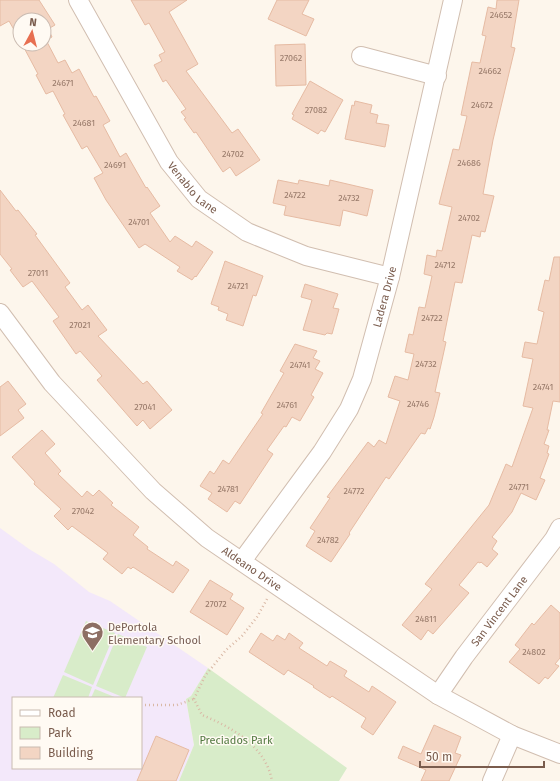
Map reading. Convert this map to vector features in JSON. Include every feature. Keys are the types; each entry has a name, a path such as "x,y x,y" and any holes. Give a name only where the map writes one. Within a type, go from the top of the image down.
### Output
{"street":[{"name":"Venablo Lane","path":"78,0 169,162 199,199 247,232 298,253 390,276"},
{"name":"Ladera Drive","path":"242,561 322,452 349,409 362,379 390,276 437,76 453,0"},
{"path":"361,56 437,76"},
{"name":"Aldeano Drive","path":"0,313 52,383 153,491 207,538 438,695 512,735 560,754"},
{"name":"San Vincent Lane","path":"438,695 464,657 554,539 560,528"},
{"path":"492,781 512,735"}],"path":[{"path":"142,705 177,705 194,699 205,676 226,650 242,636 257,617 265,601"},
{"path":"194,699 202,715 221,723 244,738 265,759 272,781"}],"shaded area":[{"name":"DePortola Elementary School","path":"0,528 29,549 54,564 89,592 110,601 208,668 191,696 186,699 194,745 179,781 0,781"}],"green space":[{"path":"86,621 115,633 93,685 64,672"},
{"path":"118,634 147,647 125,697 96,686"},
{"name":"Preciados Park","path":"208,668 347,768 339,781 179,781 194,745 186,699 191,696"},
{"path":"63,675 92,687 88,697 53,697"},
{"path":"95,689 115,697 91,697"}],"building":[{"path":"0,0 39,0 47,12 12,12 12,26 9,21 0,26"},
{"path":"131,0 187,0 169,12 198,64 186,71 232,133 238,129 260,160 236,176 230,167 223,172 196,132 194,133 184,119 186,118 181,112 186,109 166,80 163,82 154,65 162,61 159,55 165,52 149,23 145,25"},
{"path":"277,0 309,0 302,14 314,19 306,36 268,19"},
{"path":"497,0 519,0 511,47 515,48 493,140 483,194 494,196 485,232 481,231 480,237 472,235 462,283 455,282 443,341 446,342 435,392 440,393 434,417 430,429 428,428 425,434 421,433 389,479 386,477 331,562 306,546 315,531 310,528 330,498 327,497 368,442 374,447 379,440 386,444 400,401 388,397 395,376 408,380 414,354 405,352 409,334 413,335 419,307 425,308 432,276 424,274 427,255 436,257 437,250 442,251 452,207 439,204 453,149 459,150 467,116 461,115 472,62 480,63 486,36 482,35 488,7 496,9"},
{"path":"305,44 306,85 276,86 275,45"},
{"path":"26,52 52,52 58,63 65,60 72,73 79,69 94,97 96,96 110,121 103,125 120,157 126,153 146,188 147,187 160,206 150,213 170,242 175,236 192,247 196,241 213,252 196,277 195,276 192,280 177,271 180,267 145,244 139,248 106,200 94,178 103,173 87,146 82,149 63,115 65,114 53,91 46,94 36,75 38,74"},
{"path":"310,81 343,100 325,132 321,130 318,134 292,119 294,115 292,114"},
{"path":"355,101 372,105 370,113 378,115 376,123 389,125 385,147 345,139 352,105 354,106"},
{"path":"278,180 298,184 299,180 329,186 330,180 373,190 367,216 343,210 340,226 284,215 286,206 273,203"},
{"path":"0,190 16,211 18,210 37,234 35,235 70,283 65,287 82,310 88,305 107,330 98,336 143,384 147,381 172,410 150,429 143,420 137,426 97,380 102,376 80,351 76,354 53,321 59,317 32,281 23,287 10,270 12,269 0,254"},
{"path":"554,257 560,257 560,402 553,401 547,430 549,430 544,444 549,446 547,453 549,454 540,478 545,480 536,500 521,493 512,512 492,537 497,541 492,549 498,554 487,567 481,562 478,562 459,585 469,593 433,634 428,630 421,640 402,625 432,589 425,584 489,505 506,464 512,467 533,408 523,406 533,359 522,357 525,342 537,344 544,312 538,310 545,280 549,281"},
{"path":"225,261 263,276 256,296 253,295 243,326 226,320 228,314 218,310 219,307 211,304"},
{"path":"305,284 338,294 333,308 339,309 332,334 327,333 325,335 303,330 312,300 301,297"},
{"path":"295,344 317,351 313,358 320,361 315,369 323,373 311,395 314,397 300,421 292,417 286,427 284,426 267,450 273,454 240,504 235,501 227,512 208,499 212,493 200,486 210,471 214,474 223,460 229,464 263,414 261,413 284,373 280,371"},
{"path":"8,381 26,404 18,410 24,418 0,436 0,387"},
{"path":"42,430 55,444 45,453 61,471 58,474 82,497 87,491 93,496 99,490 113,503 111,505 139,527 133,535 148,547 147,549 173,566 176,561 189,570 173,593 133,567 131,569 128,567 122,574 103,559 108,553 72,526 68,530 54,516 61,509 34,484 35,482 12,457"},
{"path":"210,580 233,594 230,599 244,608 227,635 190,612"},
{"path":"551,605 560,613 560,658 555,664 559,666 548,679 545,677 539,684 509,662 520,649 515,645 532,623 534,625"},
{"path":"261,633 273,641 277,635 285,640 289,633 303,643 299,648 327,666 330,661 347,671 344,676 369,692 372,686 396,702 373,735 361,727 366,718 332,696 330,698 288,670 284,675 249,652"},
{"path":"434,725 461,737 455,753 461,755 449,781 421,781 426,770 398,758 403,746 421,754"},
{"path":"156,736 189,750 176,781 137,781"}],"place":[{"name":"DePortola Elementary School","path":"93,652"}]}
